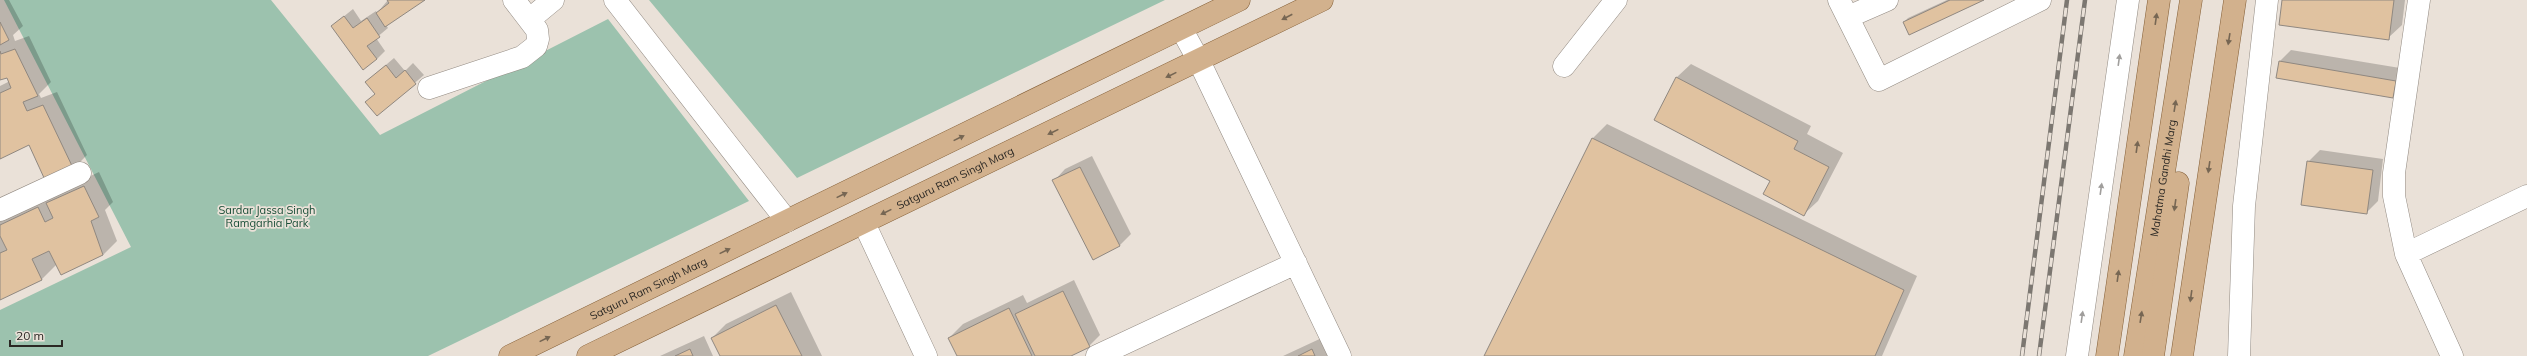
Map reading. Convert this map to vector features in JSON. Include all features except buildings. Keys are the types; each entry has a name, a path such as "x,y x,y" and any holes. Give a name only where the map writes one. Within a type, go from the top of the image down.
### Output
{"main road":[{"name":"Satguru Ram Singh Marg","path":"510,356 1182,30 1239,0"},
{"name":"Satguru Ram Singh Marg","path":"588,356 1199,61 1322,0"},
{"path":"2106,356 2159,0"},
{"name":"Mahatma Gandhi Marg","path":"2135,356 2191,0"},
{"name":"Mahatma Gandhi Marg","path":"2153,356 2205,0"},
{"path":"2182,356 2235,0"}],"street":[{"path":"429,88 522,57 536,46 538,39 537,30 514,0"},
{"path":"530,19 553,0"},
{"path":"615,0 787,221"},
{"path":"1564,66 1616,0"},
{"path":"1887,0 1843,8 1879,80 2040,0"},
{"path":"2076,356 2128,0"},
{"path":"2239,356 2244,206 2267,0"},
{"path":"2419,0 2394,173 2394,196 2406,254 2452,356"},
{"path":"1182,30 1199,61 1340,356"},
{"path":"0,210 42,195 80,173"},
{"path":"2406,254 2527,196"},
{"path":"864,223 926,356"},
{"path":"1097,356 1296,263"}],"green space":[{"name":"Sardar Jassa Singh Ramgarhia Park","path":"4,0 271,0 380,135 608,19 749,201 428,356 0,356 0,310 131,247"},
{"path":"649,0 1165,0 797,178"}],"railway":[{"path":"2022,356 2067,0"},
{"path":"2039,356 2085,0"}]}
